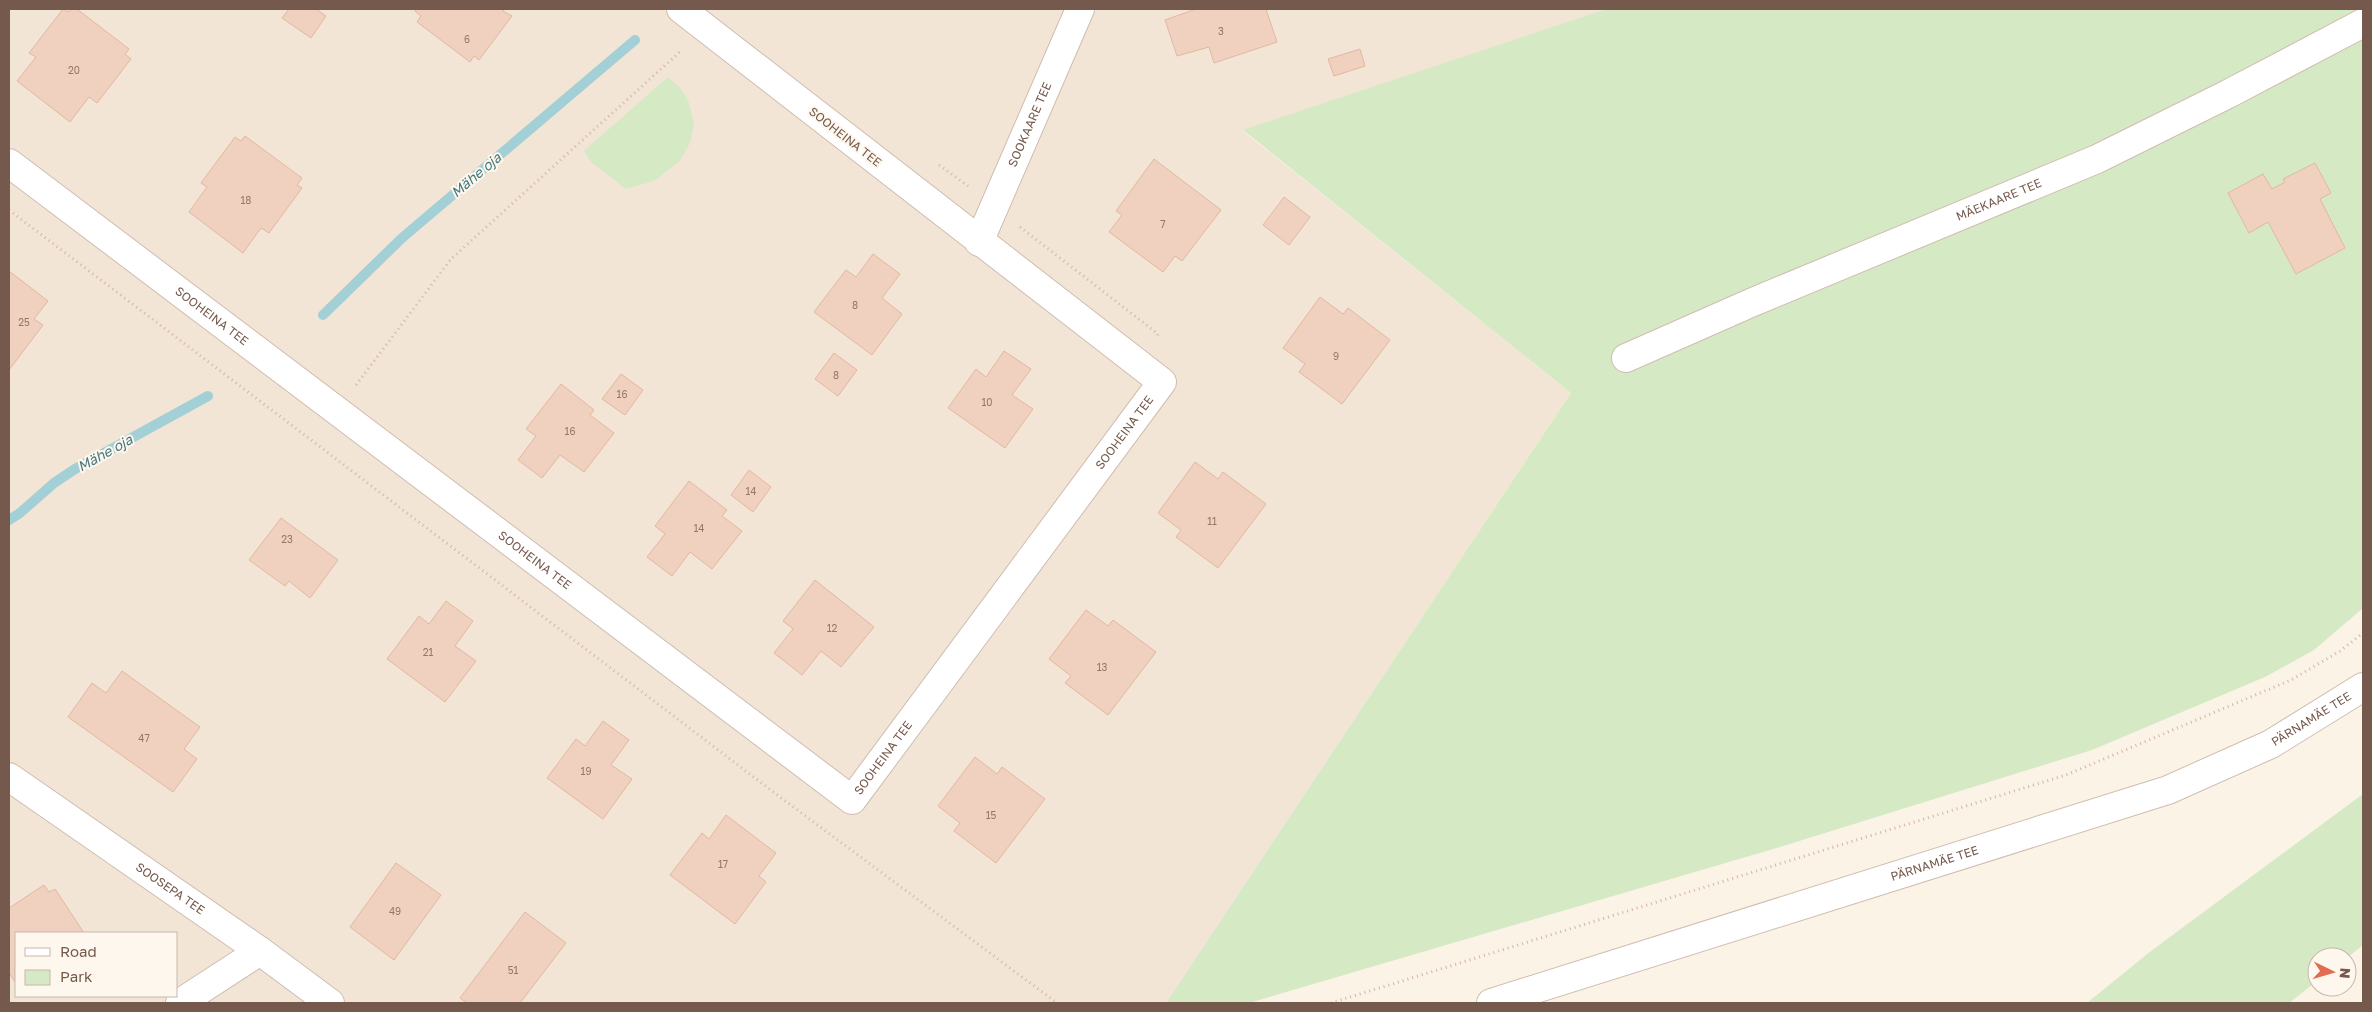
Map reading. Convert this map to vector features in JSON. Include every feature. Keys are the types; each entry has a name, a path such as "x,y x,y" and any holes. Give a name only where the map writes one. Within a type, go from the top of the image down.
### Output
{"street":[{"name":"SOOHEINA TEE","path":"9,163 852,800 1162,382 1139,362 979,242 681,9"},
{"name":"SOOKAARE TEE","path":"979,242 996,208 1080,9"},
{"name":"MÄEKAARE TEE","path":"1626,358 2097,159 2363,23"},
{"name":"PÄRNAMÄE TEE","path":"1491,1003 2168,790 2271,744 2363,687"},
{"name":"SOOSEPA TEE","path":"9,777 260,951 330,1003"},
{"path":"180,1003 260,951"}],"path":[{"path":"312,440 337,410 451,259 707,28"},
{"path":"933,161 1158,334 1139,362"},
{"path":"9,210 801,812 1057,1003"},
{"path":"1331,1003 2066,775 2291,680 2340,651 2363,633"},
{"path":"801,812 826,780"}],"shaded area":[{"path":"9,9 1606,9 1243,131 1571,393 1166,1003 9,1003"}],"green space":[{"path":"1606,9 2363,9 2363,608 2314,650 2265,677 2092,750 1780,847 1249,1003 1166,1003 1571,393 1243,130"},
{"path":"668,77 682,90 689,103 694,124 690,143 680,161 654,181 626,189 591,162 584,151"},
{"path":"2363,794 2363,945 2357,950 2357,947 2307,947 2307,989 2289,1003 2087,1003 2151,951"}],"building":[{"path":"63,9 69,12 72,9 77,9 129,49 125,54 131,59 97,103 89,97 70,122 17,81 36,57 29,53"},
{"path":"289,9 316,9 326,16 311,38 282,18"},
{"path":"417,9 505,9 503,11 512,16 479,60 474,56 470,62 417,22 421,16 415,11"},
{"path":"1196,9 1266,9 1277,42 1214,63 1209,47 1177,56 1165,20"},
{"path":"1360,49 1365,66 1334,76 1328,59"},
{"path":"245,136 302,178 297,185 302,188 269,233 261,228 243,253 189,212 207,187 201,183 235,137 241,141"},
{"path":"1154,159 1221,210 1182,261 1175,256 1163,272 1109,232 1122,215 1116,211"},
{"path":"2315,163 2331,193 2320,199 2345,248 2296,274 2268,222 2249,233 2228,193 2263,174 2272,189 2285,182 2283,179"},
{"path":"1284,197 1310,217 1289,245 1263,225"},
{"path":"873,254 900,274 882,298 902,314 872,355 814,312 846,270 856,277"},
{"path":"9,271 48,301 34,319 43,325 9,370"},
{"path":"1320,297 1343,314 1348,308 1390,340 1342,404 1299,372 1305,364 1283,348"},
{"path":"1004,351 1031,369 1012,395 1033,409 1005,448 948,408 976,369 986,377"},
{"path":"834,353 857,370 838,396 815,379"},
{"path":"621,374 643,390 625,415 602,399"},
{"path":"561,384 594,410 590,415 614,433 584,472 560,455 542,478 518,460 536,436 526,429"},
{"path":"1195,462 1218,479 1223,472 1266,504 1218,568 1176,537 1181,530 1158,513"},
{"path":"749,470 771,487 753,512 731,495"},
{"path":"689,481 727,510 722,516 742,531 712,569 690,552 672,576 647,557 665,534 655,526"},
{"path":"281,518 338,560 310,598 289,581 285,586 249,560"},
{"path":"815,580 874,627 841,667 821,651 802,675 774,653 793,629 783,621"},
{"path":"446,601 473,621 455,646 476,661 445,702 387,659 419,616 429,624"},
{"path":"1086,610 1108,626 1113,620 1156,652 1108,715 1065,683 1071,676 1049,659"},
{"path":"122,671 200,727 184,749 197,759 173,792 68,717 92,683 106,693"},
{"path":"603,721 629,740 611,765 632,779 603,819 547,778 576,739 585,746"},
{"path":"975,757 997,774 1002,767 1045,799 996,863 954,831 960,823 938,806"},
{"path":"726,815 776,853 759,876 766,882 735,924 670,875 702,833 709,839"},
{"path":"396,863 441,895 394,960 350,927"},
{"path":"44,885 49,892 55,889 83,932 15,932 15,982 9,973 9,908"},
{"path":"525,912 566,943 520,1003 467,1003 460,998"}],"waterway":[{"name":"Mähe oja","path":"323,315 402,238 635,40"},
{"name":"Mähe oja","path":"9,520 20,513 54,483 75,469 208,396"}]}
